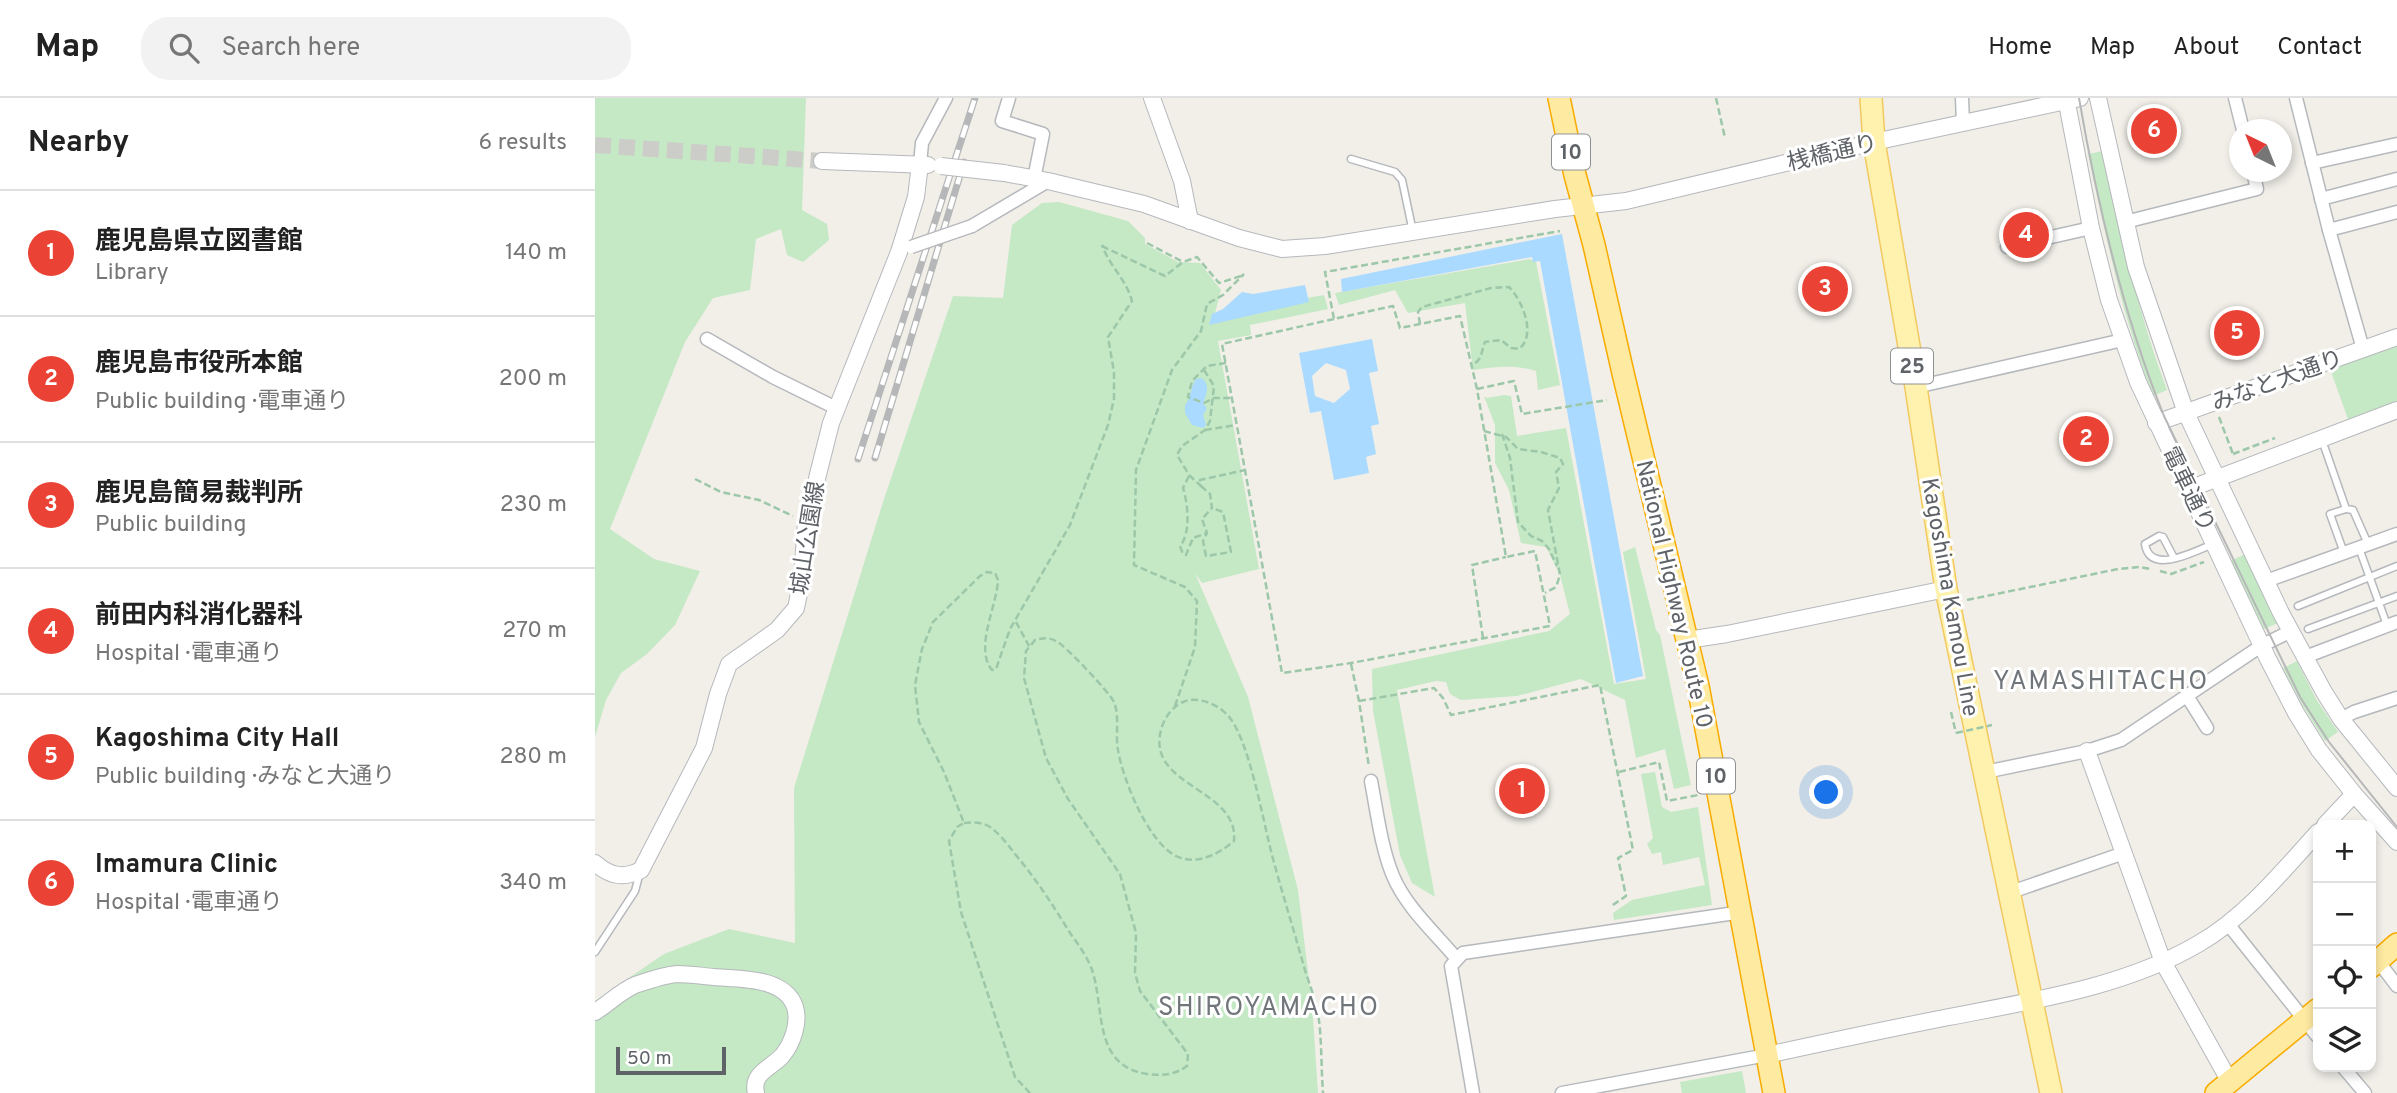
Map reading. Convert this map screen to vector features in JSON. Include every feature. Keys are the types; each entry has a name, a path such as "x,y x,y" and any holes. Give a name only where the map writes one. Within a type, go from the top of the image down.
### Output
{"highway":[{"name":"National Highway Route 10","path":"1559,98 1698,686 1774,1093"},
{"path":"2376,962 2397,944"},
{"path":"2227,1089 2313,1023"}],"main road":[{"name":"Kagoshima Kamou Line","path":"1871,98 1874,142 1985,772 2051,1093"}],"street":[{"path":"920,164 922,144 947,98"},
{"path":"905,250 972,226 1041,180 1043,134 1002,121 1009,98"},
{"path":"1152,98 1182,181 1190,221"},
{"path":"1962,98 1963,124"},
{"name":"電車通り","path":"2098,98 2136,267 2186,413 2305,657 2341,719 2397,788"},
{"path":"2235,98 2240,119"},
{"path":"2296,98 2329,230 2363,349"},
{"name":"桟橋通り","path":"822,160 920,164 1041,180 1144,204 1239,238 1282,249 1325,246 1626,201 1874,142 2071,99"},
{"name":"電車通り","path":"2071,99 2091,228 2109,300 2138,382 2261,646 2302,722 2319,750 2397,842"},
{"path":"2312,163 2396,146"},
{"name":"城山公園線","path":"641,870 704,748 729,664 777,630 796,608 802,579 806,522 831,423 905,250 920,164"},
{"path":"2321,200 2397,179"},
{"path":"2125,222 2257,189 2255,182"},
{"path":"2329,230 2397,212"},
{"path":"2007,247 2091,228"},
{"name":"みなと大通り","path":"2157,423 2397,337"},
{"path":"707,339 773,377 836,408"},
{"path":"1916,387 2123,340"},
{"path":"2189,489 2397,410"},
{"path":"2266,581 2397,534"},
{"path":"1687,640 1955,595"},
{"path":"2305,657 2392,624"},
{"path":"1985,772 2087,751 2121,740 2261,646 2291,631"},
{"path":"2187,696 2207,728"},
{"path":"2341,719 2397,698"},
{"path":"2087,751 2163,962 2227,1089"},
{"path":"1371,781 1393,876 1418,914 1456,958"},
{"path":"2330,820 2354,794"},
{"path":"1562,1093 2033,1001 2137,973 2199,944 2228,924 2313,838"},
{"path":"2011,892 2124,853"},
{"path":"595,863 614,876 625,876 641,870"},
{"path":"1473,1093 1451,966 1463,953 1742,912"},
{"path":"2228,924 2313,1021"},
{"path":"2376,966 2397,986"},
{"path":"595,1012 633,986 675,974 769,983 788,994 795,1005 797,1018 792,1040 781,1058 768,1066 758,1077 755,1088 757,1093"},
{"path":"2347,1072 2365,1093"}],"lane":[{"path":"1351,159 1395,172 1402,180 1413,232"},
{"path":"2321,438 2346,509"},
{"path":"2344,553 2330,514 2346,509 2353,510 2369,577 2379,603 2392,624"},
{"path":"2174,558 2163,537 2159,536 2145,544 2148,553 2165,561 2174,558 2214,543"},
{"path":"2298,606 2397,566"},
{"path":"2308,629 2397,596"},
{"path":"595,952 635,891 641,870"}],"path":[{"path":"1716,98 1725,138"},
{"path":"1334,319 1325,272 1560,231"},
{"path":"1147,243 1183,262"},
{"path":"964,823 944,772 919,722 915,684 922,649 933,622 980,576 987,572 995,573 998,580 985,655 992,670 998,666 1015,621 1070,525 1108,425 1114,399 1114,372 1108,337 1132,301 1127,283 1106,258 1102,245 1165,276 1183,262 1197,257 1219,284 1244,274 1223,295 1207,304 1201,331 1172,370 1136,470 1134,565 1185,587 1197,601 1195,647 1175,706 1160,732 1159,743 1164,762 1174,773 1212,799 1223,810 1235,832 1234,841 1219,853 1191,859 1175,856 1165,847 1144,821 1133,800 1117,750 1114,701 1107,691 1059,642 1047,638 1035,640 1026,650 1024,678 1046,758 1068,799 1120,874 1136,933 1136,983 1188,1054 1187,1066 1173,1074 1146,1074 1136,1072 1117,1059 1108,1049 1104,1038 1092,970 1040,885 1000,836 988,826 976,821 964,823 957,827 949,841 961,912 1016,1077 1030,1093"},
{"path":"1420,324 1418,312 1422,307 1491,288 1509,287 1515,293 1524,314 1528,331 1526,342 1519,349 1501,340 1485,342 1481,357 1471,365"},
{"path":"1483,638 1472,565 1535,551 1550,626 1351,663 1282,673 1222,344 1393,306 1400,328 1460,316 1477,389 1506,557"},
{"path":"1226,363 1207,366 1192,381 1188,398 1204,403 1214,398 1232,398"},
{"path":"1205,370 1214,386 1210,421 1205,430"},
{"path":"1477,389 1514,381 1522,414 1607,400"},
{"path":"2217,411 2235,461"},
{"path":"1212,508 1210,494 1189,475 1177,452 1205,430 1237,425"},
{"path":"1484,430 1502,435 1517,449 1560,458 1563,464 1556,472 1559,488 1548,510 1553,545 1559,561 1558,569"},
{"path":"1502,435 1510,458 1518,522 1549,549 1560,575 1556,587 1544,593"},
{"path":"1201,486 1200,480 1246,470"},
{"path":"1189,475 1183,488 1186,498 1186,532 1184,543 1180,547 1183,554 1186,555 1193,538 1207,533"},
{"path":"695,479 721,492 759,500 806,522"},
{"path":"1212,508 1223,512 1231,552 1206,556 1203,541 1207,533 1202,519 1212,508"},
{"path":"1955,595 2118,569 2140,567 2171,574 2204,562"},
{"path":"1015,621 1029,646"},
{"path":"1351,663 1371,781"},
{"path":"1359,701 1434,688 1443,698 1451,715 1600,685 1633,850 1618,858 1626,896 1610,907"},
{"path":"1175,706 1187,700 1197,700 1222,710 1230,717 1243,745 1318,1014 1323,1093"},
{"path":"1951,712 1956,733 1992,725 1995,734"},
{"path":"1618,772 1659,762 1667,801 1699,795"}],"green space":[{"path":"595,98 806,98 802,210 827,224 829,240 803,262 787,255 781,229 756,239 750,290 713,298 685,342 610,529 654,559 700,571 675,625 647,654 621,673 606,700 595,737"},
{"path":"2103,151 2138,301 2167,390 2153,396 2124,306 2088,154"},
{"path":"1059,202 1128,221 1145,238 1145,244 1178,262 1200,263 1221,290 1215,313 1324,295 1328,309 1250,325 1251,335 1218,341 1259,569 1202,583 1195,573 1248,697 1298,890 1312,1004 1318,1093 595,1093 595,1001 664,954 729,929 795,943 794,788 884,499 953,296 1003,298 1012,225 1042,203"},
{"path":"1530,259 1536,262 1560,385 1538,390 1536,371 1512,367 1473,370 1465,303 1408,313 1395,290 1339,305 1335,293"},
{"path":"2397,344 2397,401 2348,419 2330,369"},
{"path":"1484,396 1487,398 1511,396 1517,436 1566,428 1614,684 1646,679 1623,552 1635,547 1656,630 1660,635 1691,785 1674,789 1665,749 1636,758 1625,700 1581,679 1517,696 1461,700 1450,694 1446,682 1436,681 1397,690 1435,897 1412,883 1400,855 1373,711 1372,669 1549,631 1570,614 1560,575 1546,547 1521,543 1509,490 1495,463 1495,425"},
{"path":"2245,554 2278,623 2264,629 2231,561"},
{"path":"2297,661 2316,699 2338,732 2325,741 2283,668"},
{"path":"1655,772 1662,807 1671,812 1698,807 1712,905 1614,920 1613,913 1632,900 1705,885 1699,857 1663,865 1661,852 1652,854 1647,844 1653,838 1641,774"},
{"path":"1742,1071 1746,1093 1682,1093 1680,1082"}],"water":[{"path":"1562,234 1643,676 1616,683 1540,261 1533,262 1532,257 1342,292 1341,279"},
{"path":"1305,285 1309,302 1209,325 1212,314 1223,309 1242,292 1253,294"},
{"path":"1372,339 1378,371 1369,373 1379,424 1371,426 1376,454 1366,457 1369,473 1334,480 1321,411 1310,413 1299,353","holes":["1326,363 1346,370 1350,389 1334,403 1315,396 1312,376"]},
{"path":"1202,378 1207,388 1203,404 1207,408 1203,415 1206,425 1203,428 1192,425 1185,413 1185,405 1194,382"}],"tunnel":[{"path":"595,145 822,161"}],"tram line":[{"path":"2079,98 2113,259 2136,339 2164,416 2300,697 2329,742 2397,827"}],"railway":[{"path":"858,459 975,98"},
{"path":"875,458 964,162"}],"place":[{"name":"Imamura Clinic","path":"2154,131"},
{"name":"前田内科消化器科","path":"2026,235"},
{"name":"鹿児島簡易裁判所","path":"1825,289"},
{"name":"Kagoshima City Hall","path":"2237,333"},
{"name":"鹿児島市役所本館","path":"2086,439"},
{"name":"鹿児島県立図書館","path":"1522,791"}],"district":[{"name":"YAMASHITACHO","path":"2101,680"},
{"name":"SHIROYAMACHO","path":"1269,1006"}]}
